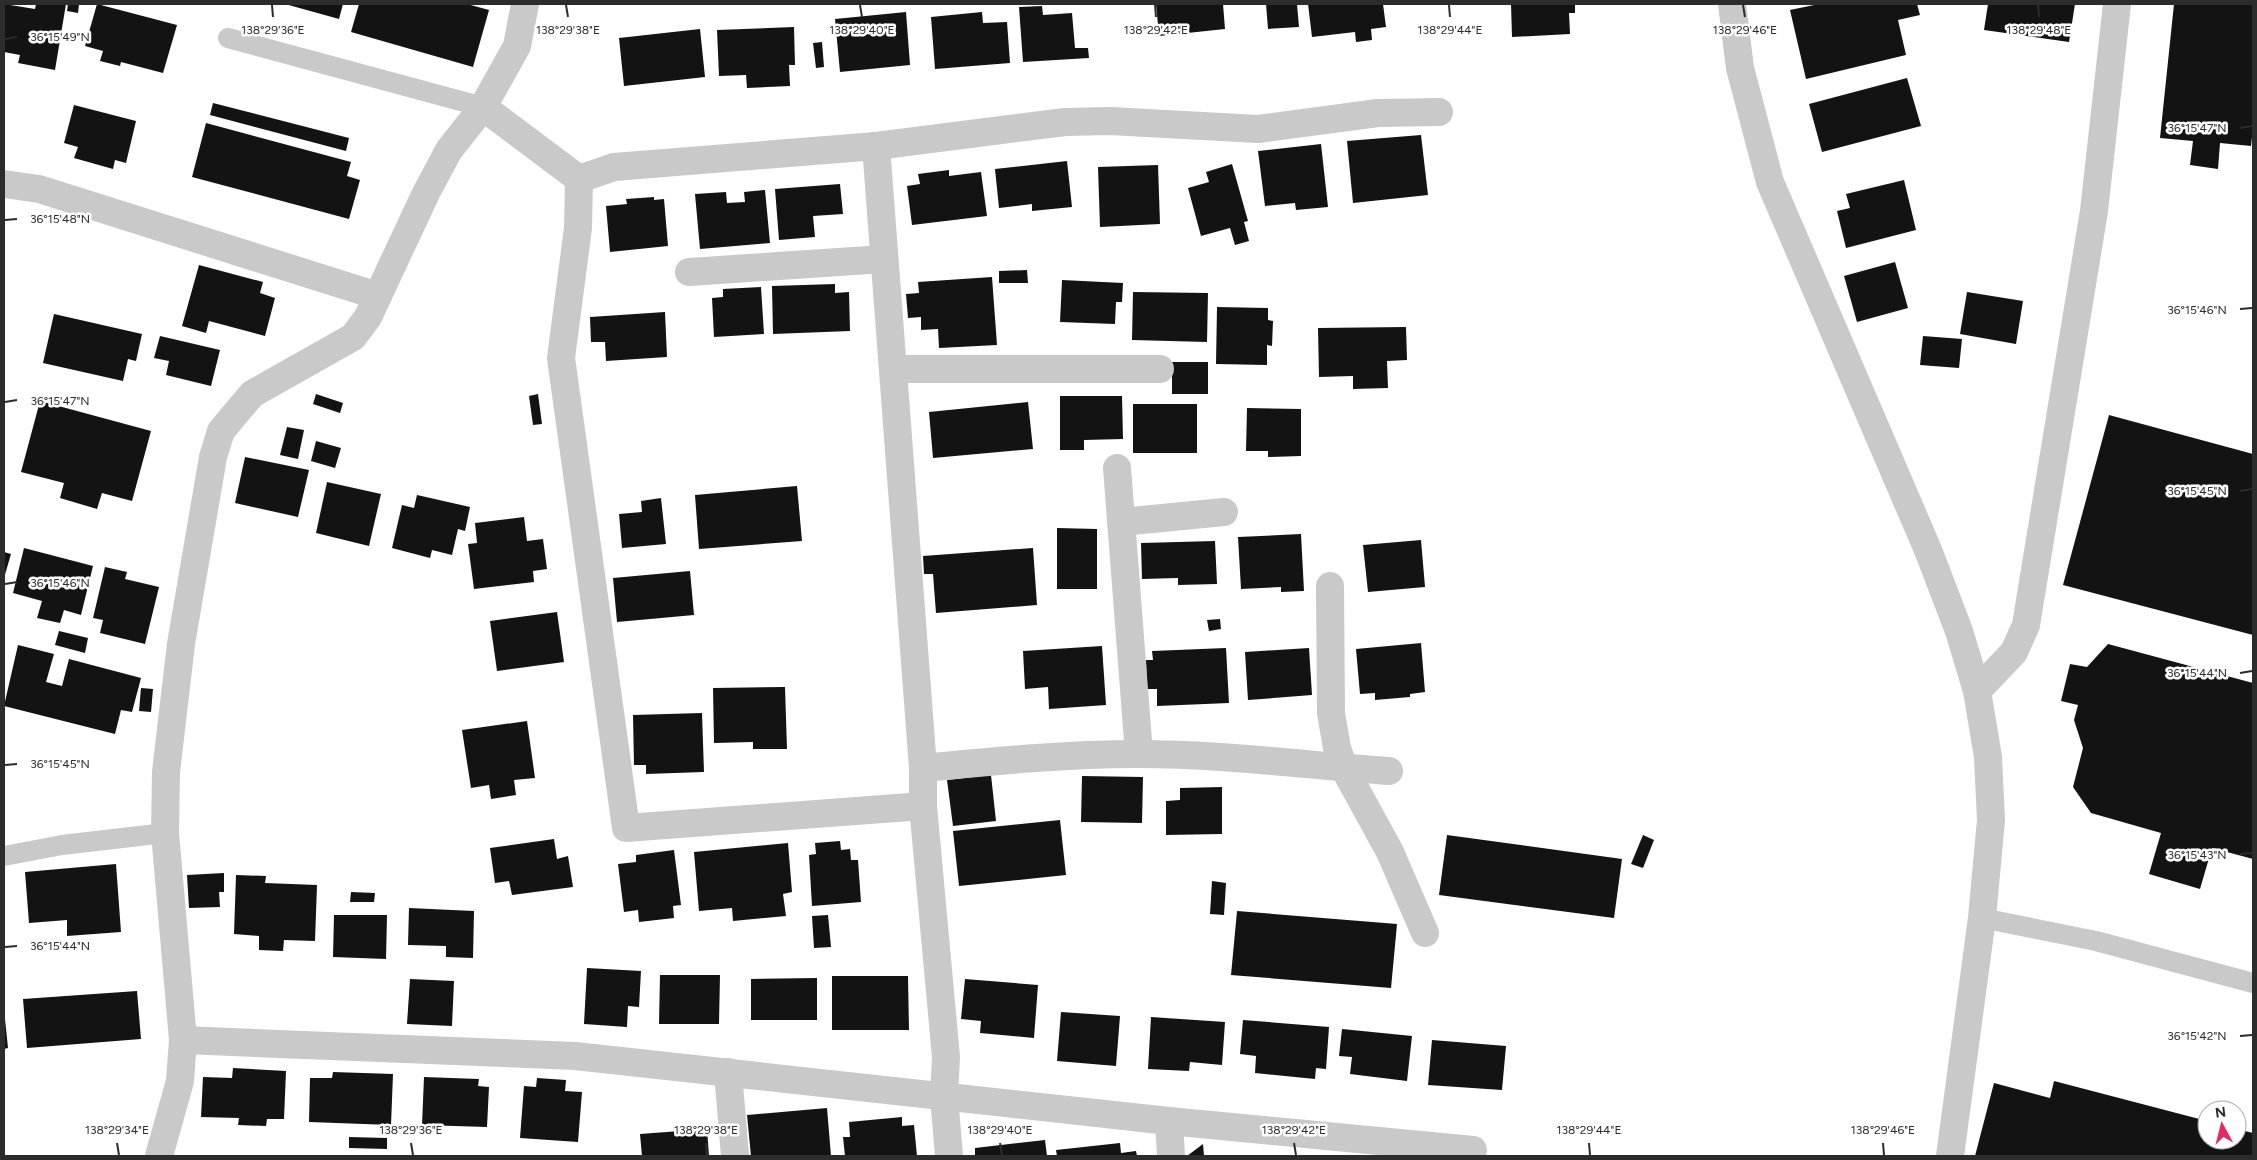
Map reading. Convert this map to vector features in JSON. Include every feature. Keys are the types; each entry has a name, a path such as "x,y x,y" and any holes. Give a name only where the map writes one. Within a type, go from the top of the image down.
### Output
{"street":[{"path":"159,1156 180,1081 183,1040 165,834 166,772 180,644 213,457 221,431 252,394 353,337 368,317 426,193 449,150 483,108 517,46 525,4"},
{"path":"1732,4 1740,68 1770,182 1928,550 1959,631 1977,691 1988,757 1991,820 1982,918 1950,1156"},
{"path":"1977,691 2014,652 2026,625 2094,211 2117,4"},
{"path":"483,108 579,180"},
{"path":"579,180 614,167 876,146 1065,122 1110,121 1258,130 1378,113 1439,112"},
{"path":"876,146 922,768 923,806 946,1057 944,1096 949,1156"},
{"path":"579,180 578,228 561,358 626,828 923,806"},
{"path":"4,184 39,189 378,296"},
{"path":"690,272 884,259"},
{"path":"893,369 1160,368"},
{"path":"1117,468 1139,754"},
{"path":"1121,522 1224,512"},
{"path":"1330,586 1331,713 1337,748 1344,768 1390,852 1425,932"},
{"path":"922,768 1035,757 1139,754 1201,756 1388,771"},
{"path":"183,1040 575,1056 1169,1121 1473,1150"},
{"path":"728,1072 735,1156"},
{"path":"1169,1121 1171,1156"}],"lane":[{"path":"228,38 483,108"},
{"path":"4,856 62,845 165,834"},
{"path":"1982,918 2096,941 2253,983"}],"building":[{"path":"4,4 35,9 36,4 66,4 55,70 18,63 20,55 4,52"},
{"path":"68,4 79,4 78,13 67,11"},
{"path":"97,4 177,25 163,73 121,62 120,66 100,61 103,51 85,46"},
{"path":"285,4 343,4 339,19"},
{"path":"359,4 467,4 489,10 473,67 351,32"},
{"path":"1156,4 1223,4 1225,29 1159,36"},
{"path":"1266,4 1297,4 1299,27 1268,29"},
{"path":"1308,4 1383,4 1386,27 1371,29 1372,40 1356,42 1355,32 1312,37"},
{"path":"1511,4 1575,4 1575,13 1569,13 1570,34 1512,37"},
{"path":"1819,4 1917,4 1920,15 1898,20 1906,55 1806,79 1790,10"},
{"path":"1988,4 2075,4 2069,42 1984,30"},
{"path":"2174,4 2253,4 2253,128 2251,146 2220,143 2218,169 2190,165 2193,141 2160,138"},
{"path":"1042,6 1043,15 1072,13 1075,48 1088,48 1089,58 1023,62 1019,7"},
{"path":"906,12 910,65 840,72 835,19"},
{"path":"982,12 983,23 1007,22 1010,63 935,69 931,17"},
{"path":"794,27 795,65 789,65 790,86 747,88 746,75 719,76 717,30"},
{"path":"700,29 705,77 624,86 619,38"},
{"path":"822,42 824,67 816,68 813,43"},
{"path":"1907,78 1921,126 1822,152 1809,104"},
{"path":"213,103 349,138 346,151 210,115"},
{"path":"74,105 136,121 126,163 115,160 113,169 74,158 78,147 64,143"},
{"path":"206,123 351,162 347,176 360,180 349,219 192,177"},
{"path":"1421,135 1428,195 1353,203 1347,141"},
{"path":"1321,144 1328,207 1296,210 1295,203 1265,206 1258,151"},
{"path":"1067,161 1072,207 1032,211 1032,204 999,208 995,169"},
{"path":"1232,164 1248,221 1244,222 1249,241 1235,245 1230,228 1201,236 1188,188 1209,182 1206,172"},
{"path":"1158,165 1160,224 1100,227 1098,167"},
{"path":"949,170 949,176 981,172 987,216 912,225 907,186 920,184 918,174"},
{"path":"1904,180 1916,230 1846,248 1837,211 1850,208 1846,194"},
{"path":"840,184 843,214 813,216 815,237 779,240 775,189"},
{"path":"765,190 770,243 700,249 695,194 726,192 727,203 745,202 744,192"},
{"path":"654,197 654,200 664,199 668,246 610,252 606,206 627,204 626,199"},
{"path":"1895,262 1908,308 1857,322 1844,276"},
{"path":"199,265 263,282 260,293 275,298 265,336 209,321 206,333 182,326"},
{"path":"1027,270 1028,283 999,283 999,271"},
{"path":"992,277 997,345 939,348 938,329 921,330 921,317 908,318 906,294 919,293 918,282"},
{"path":"1062,280 1123,283 1122,302 1116,302 1115,324 1060,322"},
{"path":"835,284 835,293 849,292 850,331 773,334 772,286"},
{"path":"761,287 764,334 714,337 712,298 723,297 723,289"},
{"path":"1133,292 1208,293 1207,342 1132,340"},
{"path":"1967,292 2023,301 2016,344 1960,334"},
{"path":"1217,307 1268,308 1268,320 1273,321 1272,346 1267,345 1267,365 1216,364"},
{"path":"665,312 667,357 606,361 605,342 591,342 590,317"},
{"path":"54,314 142,334 136,361 128,359 123,381 43,363"},
{"path":"1406,327 1407,360 1387,361 1388,388 1353,389 1353,376 1319,377 1318,328"},
{"path":"160,336 220,350 211,386 166,375 169,361 154,358"},
{"path":"1923,336 1962,339 1959,368 1920,365"},
{"path":"1172,362 1208,362 1208,394 1172,394"},
{"path":"316,394 343,403 340,413 313,404"},
{"path":"538,394 542,424 533,425 529,396"},
{"path":"1060,396 1122,396 1123,439 1084,440 1084,450 1060,450"},
{"path":"40,401 151,431 132,501 102,493 97,509 60,498 64,483 21,472"},
{"path":"1028,402 1033,449 933,458 929,412"},
{"path":"1133,404 1197,404 1197,453 1133,453"},
{"path":"1247,408 1301,409 1301,456 1268,457 1268,451 1246,451"},
{"path":"2109,415 2253,454 2253,635 2063,585"},
{"path":"287,427 304,430 298,459 280,455"},
{"path":"316,441 341,448 335,468 311,461"},
{"path":"245,457 309,470 298,517 235,503"},
{"path":"327,482 381,494 369,546 316,533"},
{"path":"797,486 802,541 699,549 695,495"},
{"path":"417,495 470,507 465,531 458,529 452,555 432,550 430,558 392,548 402,505 414,508"},
{"path":"661,498 666,544 622,548 619,514 642,512 641,501"},
{"path":"524,517 527,541 543,539 547,569 533,571 534,582 474,589 468,544 477,543 475,523"},
{"path":"1057,528 1097,529 1097,589 1057,589"},
{"path":"1301,534 1304,591 1281,592 1281,587 1241,589 1238,537"},
{"path":"1421,540 1425,587 1368,592 1363,545"},
{"path":"1215,541 1217,584 1178,585 1178,578 1142,579 1141,543"},
{"path":"24,548 93,566 81,615 64,610 60,623 37,618 42,601 13,593"},
{"path":"1033,548 1037,605 936,613 933,574 924,574 923,556"},
{"path":"4,552 11,554 4,578"},
{"path":"105,567 127,572 125,579 159,587 145,644 100,633 103,620 93,618"},
{"path":"690,571 694,615 617,622 613,578"},
{"path":"557,612 564,662 497,671 490,621"},
{"path":"1220,619 1221,629 1209,631 1207,620"},
{"path":"59,631 88,638 85,653 55,645"},
{"path":"1421,643 1425,692 1410,694 1410,697 1375,700 1375,693 1360,694 1356,649"},
{"path":"2108,644 2253,683 2253,859 2212,848 2200,889 2149,874 2161,833 2091,813 2073,787 2083,748 2074,720 2078,705 2061,701 2070,664 2087,667"},
{"path":"18,645 54,654 46,682 62,686 69,659 141,678 132,712 121,710 115,734 4,706"},
{"path":"1102,646 1106,705 1049,709 1048,687 1025,689 1023,651"},
{"path":"1226,648 1229,703 1157,706 1157,689 1147,689 1146,660 1153,660 1152,651"},
{"path":"1309,648 1312,695 1248,700 1245,652"},
{"path":"785,687 787,749 753,749 753,742 714,743 713,688"},
{"path":"141,688 153,689 151,712 139,711"},
{"path":"702,713 704,772 646,774 646,765 634,765 633,715"},
{"path":"527,721 535,778 514,780 516,795 491,799 489,785 471,788 462,730"},
{"path":"991,775 996,821 953,826 947,780"},
{"path":"1082,776 1143,777 1142,823 1081,822"},
{"path":"1222,787 1222,834 1166,835 1166,801 1180,800 1180,788"},
{"path":"1060,820 1066,875 959,886 953,831"},
{"path":"1447,835 1622,859 1614,918 1439,895"},
{"path":"1643,835 1654,840 1643,868 1631,864"},
{"path":"554,839 557,859 568,856 573,887 512,895 509,881 495,883 490,848"},
{"path":"840,841 841,850 850,849 851,860 858,860 861,902 812,906 809,855 816,854 815,843"},
{"path":"788,843 792,892 783,894 786,916 733,921 732,908 699,911 694,852"},
{"path":"674,850 681,905 673,906 674,918 639,922 638,910 624,912 618,864 636,862 636,855"},
{"path":"116,864 121,932 67,936 67,920 29,923 25,872"},
{"path":"224,873 224,892 219,892 220,907 189,908 187,875"},
{"path":"236,875 266,876 265,883 317,885 315,941 284,940 283,951 259,950 259,936 234,934"},
{"path":"1212,881 1226,883 1224,915 1210,914"},
{"path":"351,892 375,893 374,902 350,902"},
{"path":"409,908 474,911 473,958 446,957 446,946 408,945"},
{"path":"1237,911 1397,924 1391,988 1231,975"},
{"path":"334,915 387,915 386,959 333,957"},
{"path":"828,915 831,947 814,948 812,916"},
{"path":"587,968 641,971 639,1007 628,1006 627,1027 584,1024"},
{"path":"660,975 720,975 719,1024 659,1024"},
{"path":"832,976 908,976 909,1030 832,1030"},
{"path":"817,978 817,1020 751,1020 751,979"},
{"path":"410,979 454,981 452,1026 407,1024"},
{"path":"965,979 1038,985 1034,1038 980,1033 981,1021 961,1019"},
{"path":"137,991 141,1039 27,1048 23,999"},
{"path":"1061,1012 1120,1016 1116,1066 1057,1061"},
{"path":"1151,1017 1225,1022 1222,1065 1190,1062 1189,1071 1148,1069"},
{"path":"4,1020 8,1048 4,1049"},
{"path":"1243,1020 1329,1027 1326,1069 1316,1068 1315,1079 1255,1073 1256,1056 1240,1054"},
{"path":"1342,1029 1412,1036 1407,1081 1350,1074 1352,1057 1339,1056"},
{"path":"1432,1040 1506,1046 1502,1090 1428,1085"},
{"path":"233,1068 286,1071 284,1119 267,1119 266,1126 238,1125 239,1118 201,1117 203,1077 232,1078"},
{"path":"333,1072 393,1074 391,1125 309,1122 310,1078 332,1078"},
{"path":"424,1077 479,1079 478,1086 489,1087 487,1127 422,1125"},
{"path":"537,1078 566,1080 565,1091 582,1092 578,1142 520,1138 524,1086 536,1087"},
{"path":"2054,1081 2197,1118 2197,1150 2247,1150 2247,1132 2253,1133 2253,1156 1975,1156 1994,1083 2050,1098"},
{"path":"827,1108 831,1156 751,1156 747,1115"},
{"path":"902,1117 902,1126 914,1125 917,1156 845,1156 843,1137 850,1137 849,1122"},
{"path":"707,1129 709,1156 642,1156 640,1134"},
{"path":"349,1137 387,1138 387,1149 349,1148"},
{"path":"1045,1140 1047,1156 975,1156 975,1148"},
{"path":"1120,1143 1121,1153 1136,1151 1137,1156 1057,1156 1056,1150"},
{"path":"1203,1144 1204,1156 1187,1156"}]}
